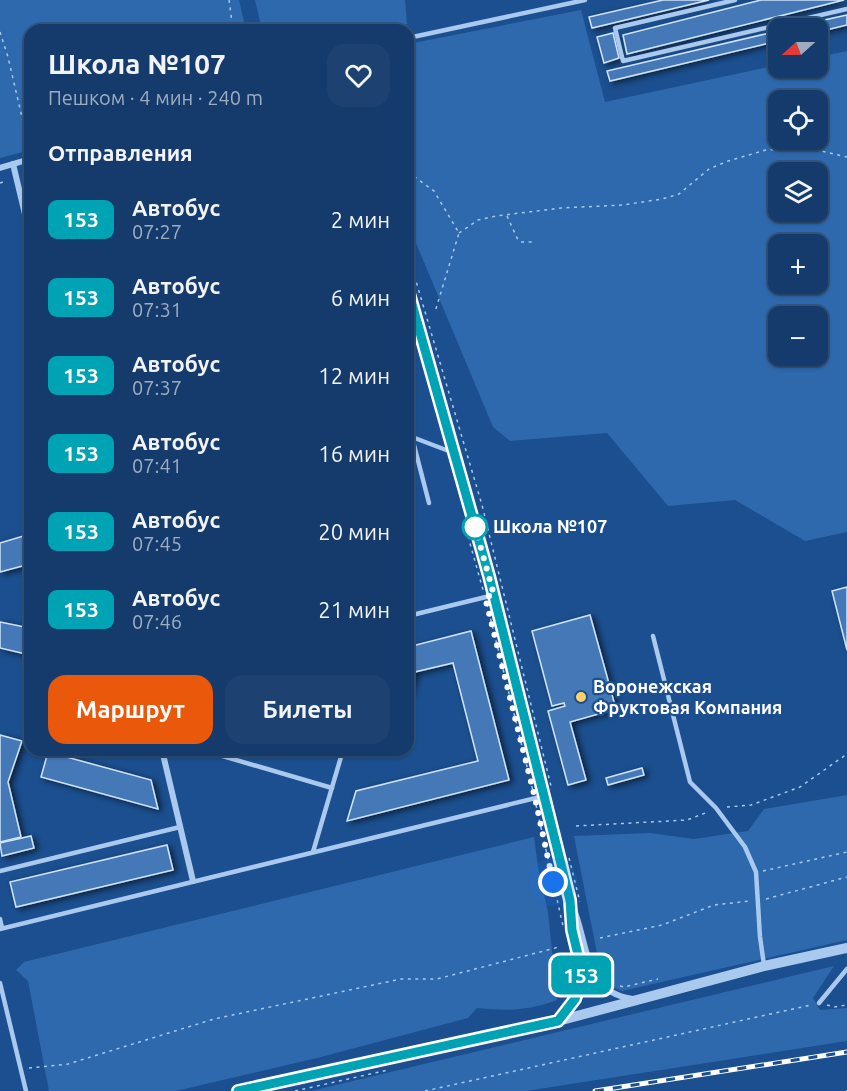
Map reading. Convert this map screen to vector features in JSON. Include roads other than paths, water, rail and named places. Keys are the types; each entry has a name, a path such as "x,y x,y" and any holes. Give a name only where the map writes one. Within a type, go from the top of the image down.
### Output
{"street":[{"path":"0,168 24,161"},
{"path":"13,164 24,210"},
{"path":"414,311 494,595 570,900 580,924 590,966 596,978 616,996 642,999"},
{"path":"163,756 194,881"},
{"path":"558,1021 575,999 581,981 580,963 572,930 570,900"},
{"path":"238,1091 558,1021 764,966 847,948"}],"lane":[{"path":"414,37 585,0"},
{"path":"735,0 615,28 623,61 847,9"},
{"path":"414,438 454,453"},
{"path":"414,445 429,502"},
{"path":"414,615 494,595"},
{"path":"653,636 690,782 716,808 745,847 756,872 764,966"},
{"path":"223,756 332,788"},
{"path":"313,852 341,756"},
{"path":"0,919 1,928 544,796"},
{"path":"0,871 180,827"},
{"path":"819,1003 847,969"},
{"path":"0,983 26,1091"}],"railway":[{"path":"595,1091 847,1052"}],"place":[{"name":"Школа №107","path":"475,527"},
{"name":"Воронежская Фруктовая Компания","path":"581,697"}]}
